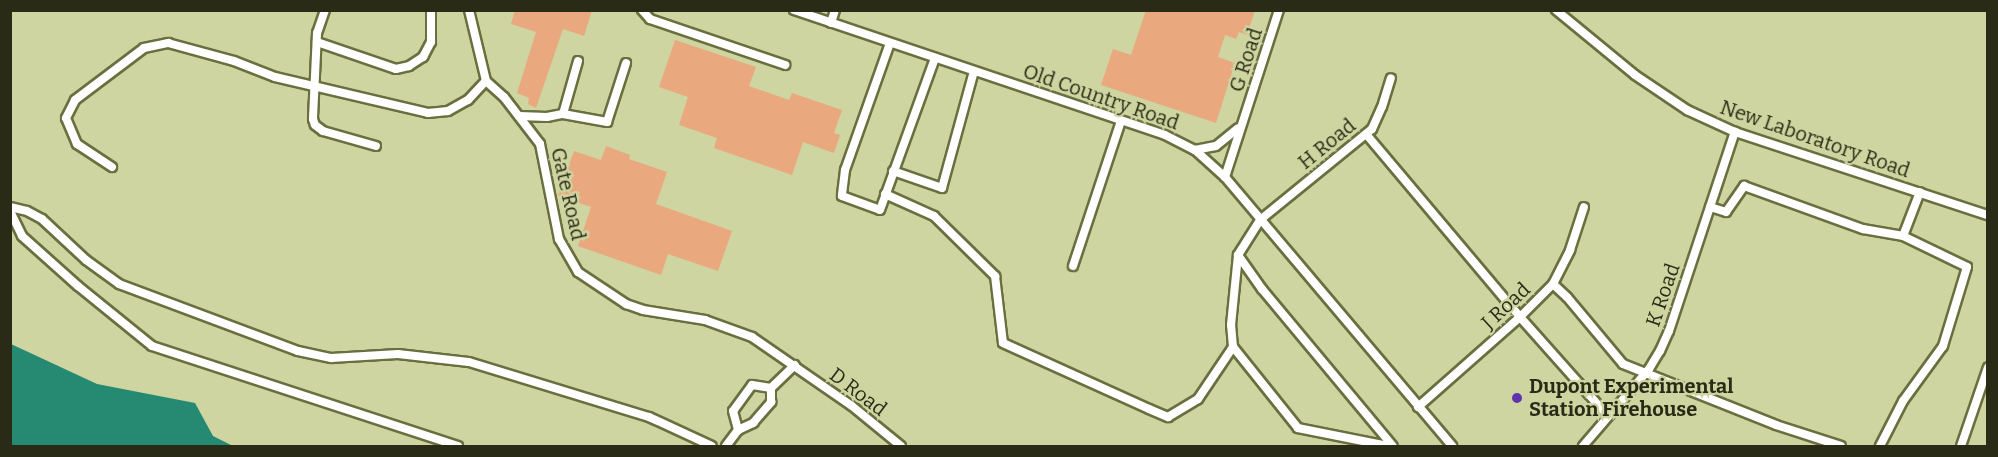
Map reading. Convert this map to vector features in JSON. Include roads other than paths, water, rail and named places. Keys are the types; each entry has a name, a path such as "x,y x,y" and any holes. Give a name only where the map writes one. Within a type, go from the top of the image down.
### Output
{"lane":[{"path":"325,10 317,33 313,119 315,125 323,131 376,146"},
{"path":"317,42 396,69 409,66 423,57 431,42 431,10"},
{"name":"Gate Road","path":"469,10 486,81 519,116 540,144 559,239 578,272 626,304 643,310 705,321 735,330 752,337 795,365"},
{"path":"642,10 650,19 785,65"},
{"name":"Old Country Road","path":"794,10 1176,139 1195,150 1225,177 1452,447"},
{"path":"831,23 835,10"},
{"name":"G Road","path":"1225,177 1279,10"},
{"name":"New Laboratory Road","path":"1556,10 1667,98 1735,132 1988,215"},
{"path":"112,168 77,144 66,117 75,100 144,48 168,43 234,61 275,77 428,113 448,111 468,100 486,81"},
{"path":"890,43 845,170 842,196 880,210 935,58"},
{"path":"563,114 578,61"},
{"path":"519,116 547,117 563,114 607,122 626,63"},
{"path":"893,171 942,188 974,71"},
{"name":"H Road","path":"1238,255 1260,220 1372,129 1383,107 1391,78"},
{"path":"1195,150 1205,150 1222,143 1236,131 1243,120"},
{"path":"1073,266 1121,121"},
{"name":"K Road","path":"1583,447 1645,374 1670,331 1735,132"},
{"path":"1366,134 1520,317 1608,416"},
{"path":"1710,207 1726,212 1744,186 1863,229 1904,236 1967,267 1943,346 1903,401 1880,447"},
{"path":"1904,236 1920,192"},
{"path":"885,194 934,216 995,276 1003,343 1149,409 1168,417 1198,399 1233,347"},
{"name":"J Road","path":"1418,407 1520,317 1553,284 1566,260 1584,207"},
{"path":"10,209 22,236 78,286 152,346 458,447"},
{"path":"10,209 27,211 42,219 86,260 119,284 297,351 331,358 398,354 469,362 649,417 712,447"},
{"path":"1238,255 1231,325 1233,347 1298,428 1388,447"},
{"path":"1238,255 1262,289 1394,447"},
{"path":"1553,284 1567,297 1623,364 1841,447"},
{"path":"726,447 738,430 753,423 771,402 771,388 795,365"},
{"name":"D Road","path":"795,365 852,406 901,447"},
{"path":"1961,447 1988,367"},
{"path":"738,430 733,411 752,386 771,388"}],"water":[{"path":"11,344 97,384 195,403 213,436 233,446 11,446"}],"place":[{"name":"Dupont Experimental Station Firehouse","path":"1517,398"}]}
